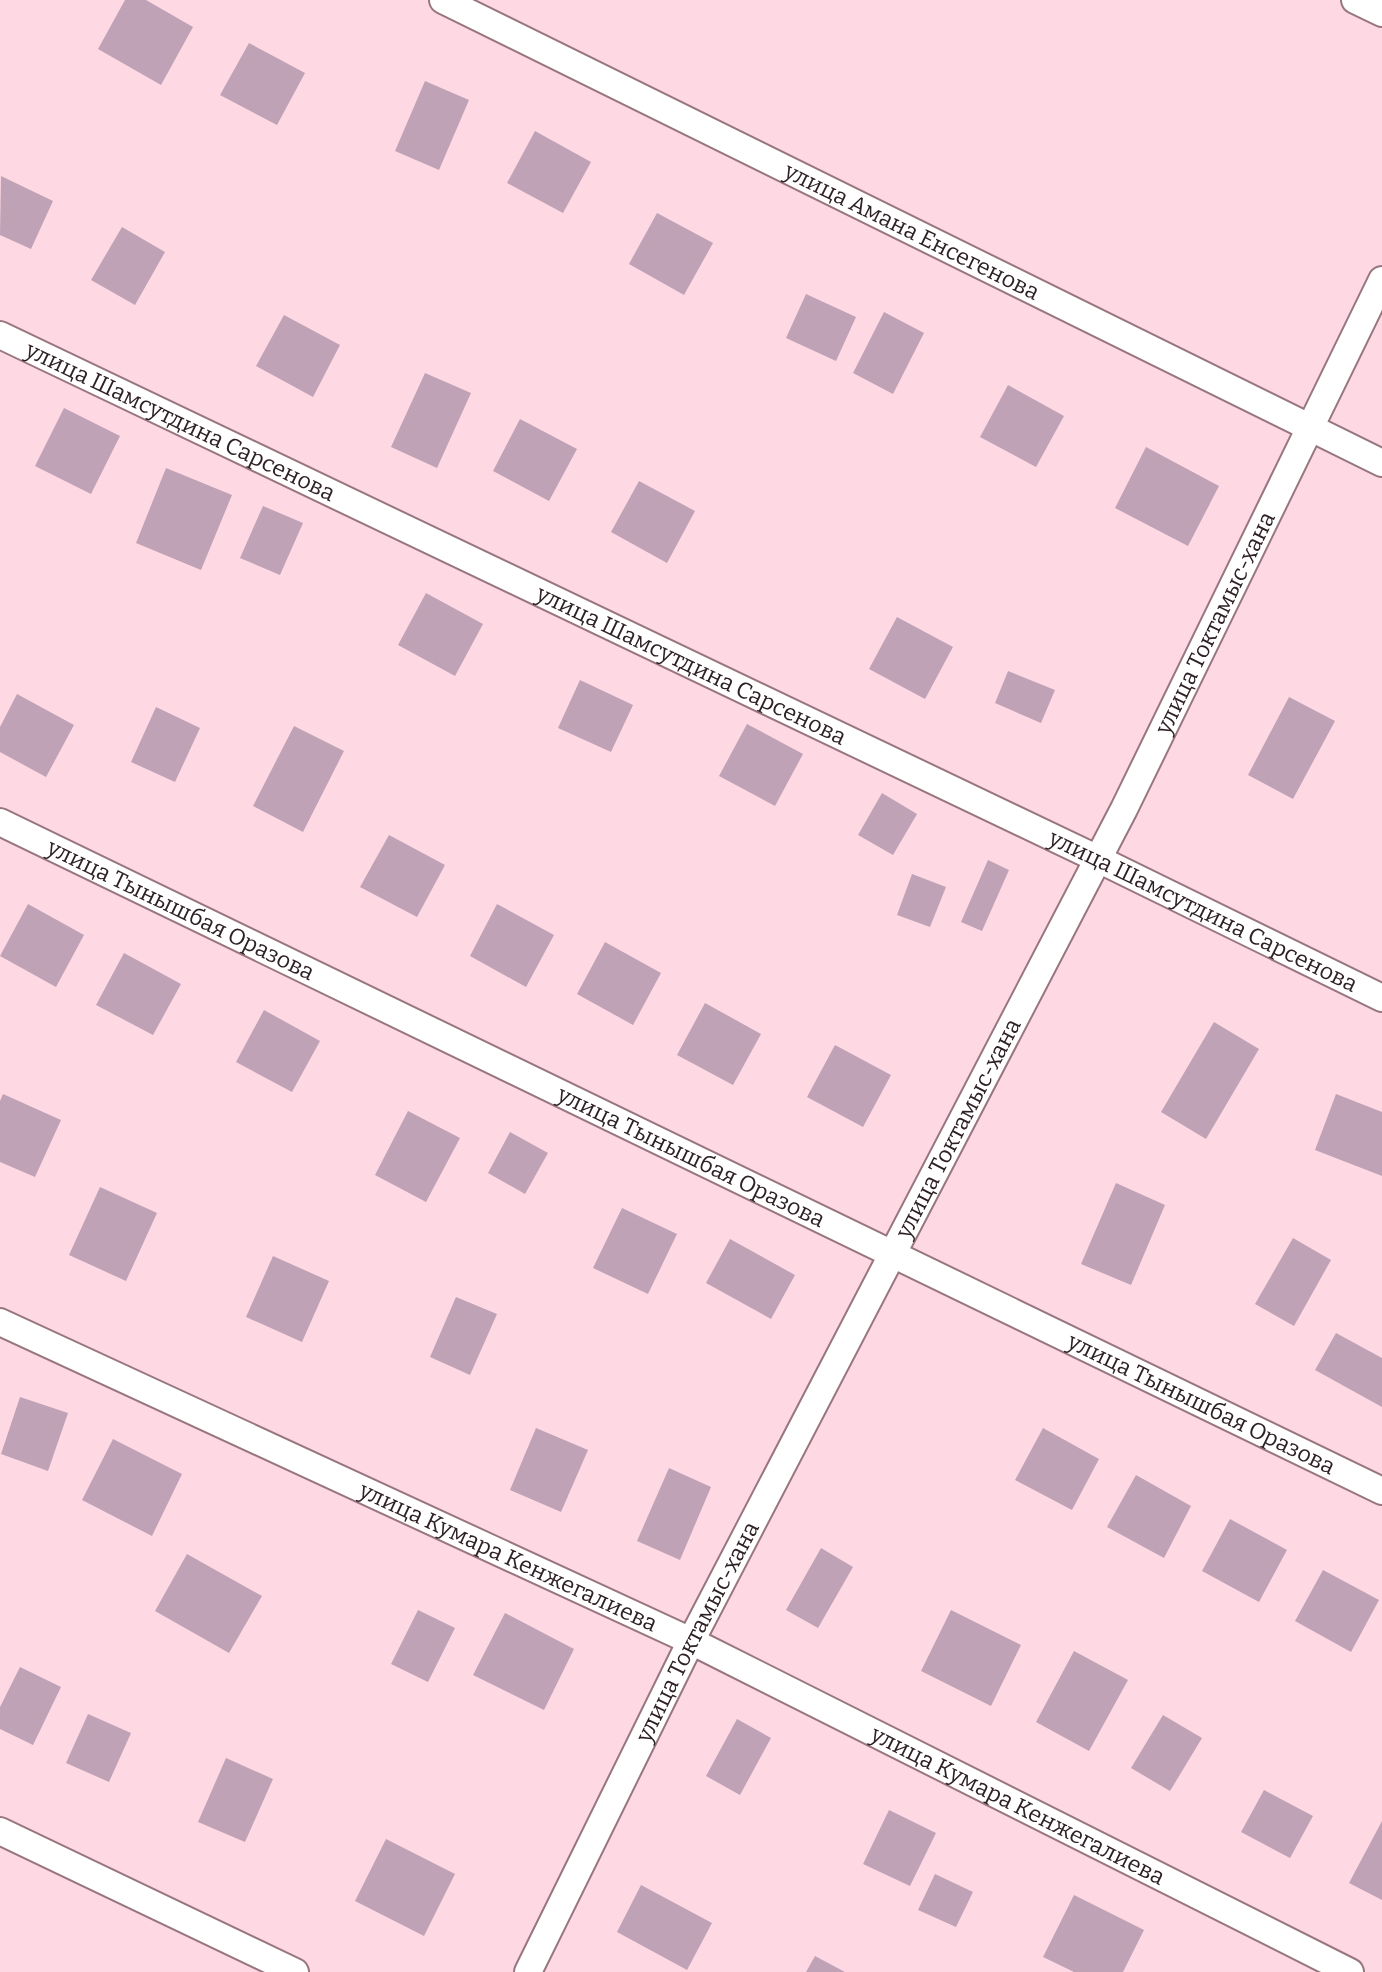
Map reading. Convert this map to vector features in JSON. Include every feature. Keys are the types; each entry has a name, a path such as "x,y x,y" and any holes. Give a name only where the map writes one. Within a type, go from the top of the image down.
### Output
{"street":[{"name":"улица Амана Енсегенова","path":"443,0 1382,463"},
{"path":"1355,0 1382,13"},
{"name":"улица Токтамыс-хана","path":"527,1972 691,1641 1098,859 1382,280"},
{"name":"улица Шамсутдина Сарсенова","path":"0,335 1098,859 1382,998"},
{"name":"улица Тынышбая Оразова","path":"0,822 1382,1491"},
{"name":"улица Кумара Кенжегалиева","path":"0,1322 691,1641 1350,1972"},
{"path":"0,1831 295,1972"}],"building":[{"path":"125,0 146,0 193,27 161,85 98,49"},
{"path":"249,43 305,73 277,125 220,95"},
{"path":"425,81 469,100 439,170 395,151"},
{"path":"535,131 591,162 563,213 507,183"},
{"path":"1,176 53,201 31,249 0,235"},
{"path":"657,213 713,243 684,295 629,264"},
{"path":"122,227 165,252 135,305 91,280"},
{"path":"806,294 856,317 836,361 786,338"},
{"path":"884,312 924,333 893,394 853,373"},
{"path":"284,315 340,345 313,397 256,366"},
{"path":"425,373 471,393 437,468 391,447"},
{"path":"1008,385 1064,416 1036,467 980,437"},
{"path":"64,408 120,436 91,494 35,466"},
{"path":"520,419 577,449 549,501 493,471"},
{"path":"1146,447 1219,486 1188,546 1115,508"},
{"path":"166,468 232,495 201,570 136,543"},
{"path":"639,481 695,511 667,563 611,532"},
{"path":"263,506 303,523 280,575 240,558"},
{"path":"426,593 483,624 455,676 398,645"},
{"path":"897,617 953,647 925,699 869,669"},
{"path":"1008,671 1055,690 1041,723 995,703"},
{"path":"580,680 633,705 611,752 558,728"},
{"path":"17,694 74,725 46,777 0,752 0,727"},
{"path":"1289,697 1335,721 1293,799 1248,775"},
{"path":"156,707 200,728 175,782 131,762"},
{"path":"747,724 803,754 775,806 719,776"},
{"path":"294,726 344,751 303,832 253,806"},
{"path":"882,793 917,814 893,855 858,835"},
{"path":"389,835 445,865 417,917 360,887"},
{"path":"988,860 1009,870 982,931 961,922"},
{"path":"912,874 946,887 930,927 897,915"},
{"path":"28,904 84,935 56,987 0,956"},
{"path":"497,904 554,935 526,987 470,956"},
{"path":"605,942 661,973 633,1025 577,994"},
{"path":"124,953 181,984 153,1035 96,1005"},
{"path":"705,1003 761,1034 733,1085 677,1055"},
{"path":"264,1010 320,1041 292,1092 236,1062"},
{"path":"1214,1022 1259,1049 1206,1139 1161,1112"},
{"path":"835,1045 891,1075 863,1127 807,1097"},
{"path":"3,1094 61,1120 35,1177 0,1162 0,1101"},
{"path":"1336,1094 1382,1112 1382,1176 1315,1150"},
{"path":"408,1111 460,1138 426,1202 375,1175"},
{"path":"510,1132 548,1153 525,1194 488,1173"},
{"path":"1116,1183 1165,1205 1131,1285 1081,1264"},
{"path":"100,1187 157,1213 126,1281 69,1255"},
{"path":"622,1208 677,1234 648,1294 593,1268"},
{"path":"1293,1238 1331,1260 1294,1326 1255,1304"},
{"path":"730,1239 795,1275 771,1319 706,1283"},
{"path":"273,1256 329,1281 302,1342 246,1317"},
{"path":"456,1297 497,1314 470,1375 430,1357"},
{"path":"1336,1333 1382,1358 1382,1407 1315,1370"},
{"path":"20,1397 68,1413 48,1471 1,1454"},
{"path":"536,1428 588,1450 561,1512 510,1490"},
{"path":"1043,1428 1099,1459 1072,1510 1015,1480"},
{"path":"113,1439 182,1474 152,1536 82,1500"},
{"path":"669,1468 711,1487 680,1560 637,1541"},
{"path":"1136,1475 1191,1506 1164,1558 1107,1527"},
{"path":"1230,1519 1287,1550 1259,1602 1202,1571"},
{"path":"821,1548 853,1567 818,1628 786,1610"},
{"path":"187,1554 262,1596 229,1653 155,1611"},
{"path":"1323,1570 1379,1600 1351,1652 1295,1621"},
{"path":"418,1610 455,1628 428,1682 391,1664"},
{"path":"951,1610 1021,1645 991,1706 921,1671"},
{"path":"505,1613 574,1649 544,1710 473,1675"},
{"path":"1074,1651 1128,1680 1089,1751 1036,1722"},
{"path":"20,1667 61,1687 33,1745 0,1729 0,1707"},
{"path":"88,1714 131,1733 109,1782 66,1763"},
{"path":"1163,1715 1202,1738 1170,1791 1131,1768"},
{"path":"737,1719 771,1738 740,1795 706,1776"},
{"path":"226,1758 273,1779 245,1842 198,1822"},
{"path":"1264,1790 1313,1816 1290,1858 1241,1832"},
{"path":"889,1810 936,1833 910,1886 863,1864"},
{"path":"1382,1821 1382,1900 1349,1883"},
{"path":"386,1839 455,1874 424,1936 355,1901"},
{"path":"935,1874 973,1892 956,1927 918,1910"},
{"path":"641,1885 712,1923 687,1970 617,1932"},
{"path":"1074,1895 1144,1930 1123,1972 1074,1972 1043,1957"},
{"path":"815,1956 845,1972 806,1972"}]}
